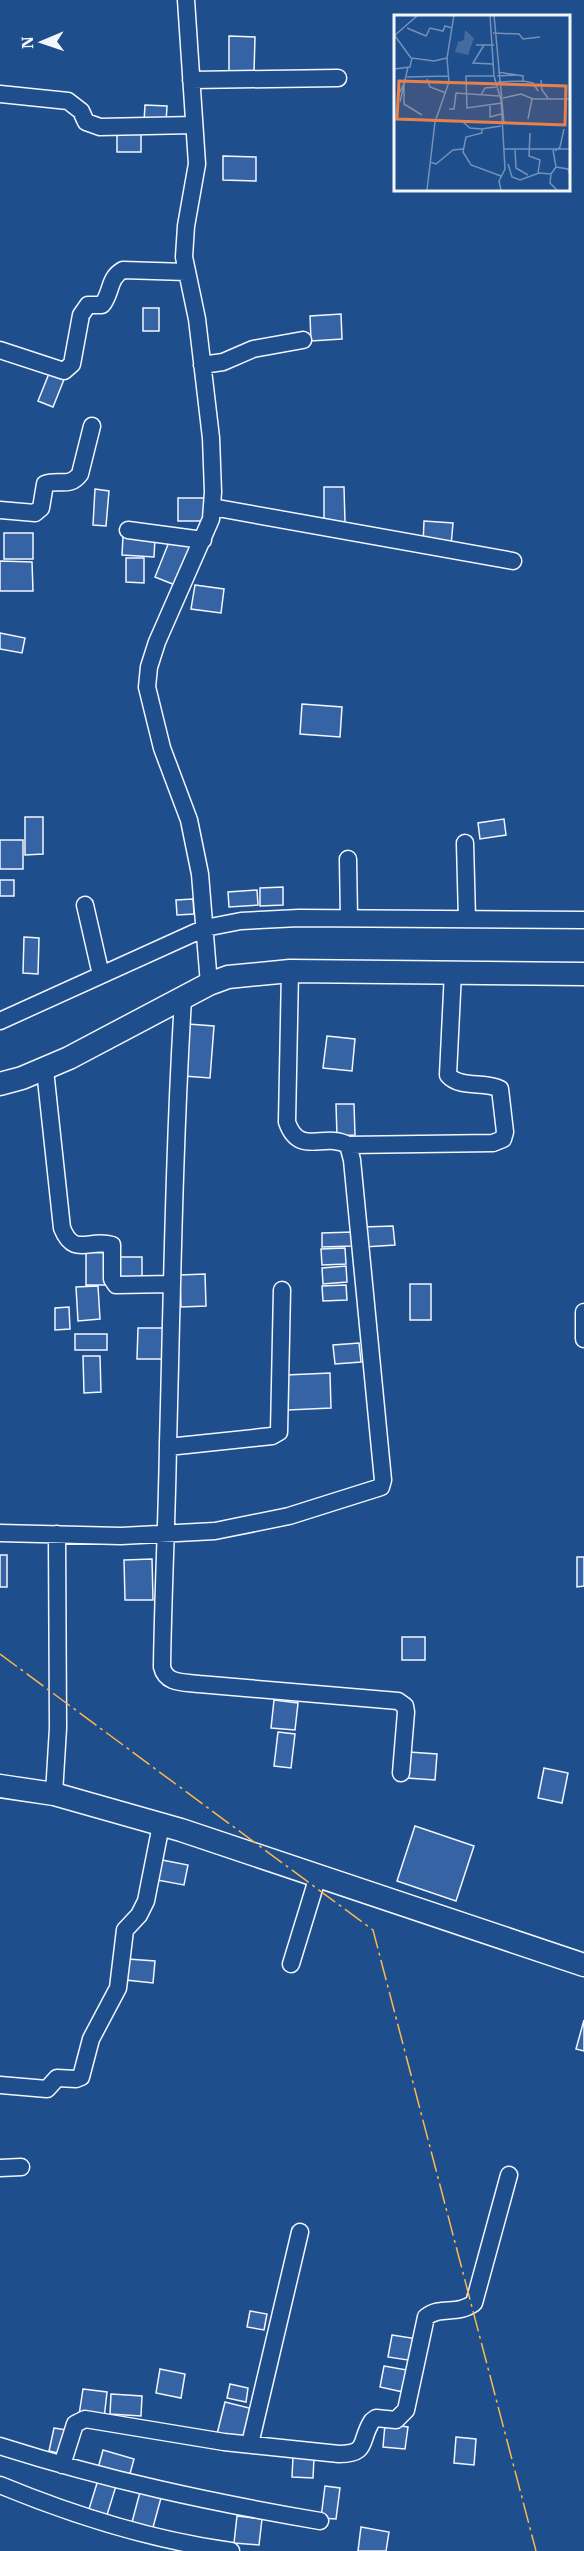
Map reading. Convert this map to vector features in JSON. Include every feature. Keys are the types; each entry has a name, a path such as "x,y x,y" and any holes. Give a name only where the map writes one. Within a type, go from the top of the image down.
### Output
{"main road":[{"path":"0,1084 45,1070 209,984 228,977 290,971 584,974"},
{"path":"0,1786 54,1794 161,1825 584,1965"}],"street":[{"path":"186,0 197,164 186,226 186,272 197,319 211,438 212,507 211,519 203,540 157,642 149,667 147,687 162,748 189,820 200,874 209,984"},
{"path":"191,80 338,78"},
{"path":"0,94 68,101 81,111 86,122 100,127 194,126"},
{"path":"0,350 64,371 69,369 72,364 81,315 88,305 102,305 105,302 112,278 118,273 123,270 186,272"},
{"path":"202,365 223,362 254,349 303,340"},
{"path":"0,510 36,513 41,508 45,484 69,484 76,481 80,474 92,426"},
{"path":"212,507 513,561"},
{"path":"128,530 203,540"},
{"path":"465,843 466,919"},
{"path":"348,859 349,918"},
{"path":"85,905 101,975"},
{"path":"0,1021 101,975 205,932 251,920 349,918 584,920"},
{"path":"290,971 287,1122 295,1138 304,1142 341,1142 348,1145 493,1143 503,1139 505,1132 500,1089 493,1085 458,1082 448,1075 453,972"},
{"path":"183,999 175,1138 164,1535 162,1667 164,1675 170,1680 199,1684 398,1701 405,1706 406,1712 401,1773"},
{"path":"45,1070 62,1228 66,1238 78,1245 112,1245 111,1279 116,1285 171,1284"},
{"path":"0,1533 164,1535 215,1531 289,1516 381,1487 382,1468 354,1184 348,1145"},
{"path":"168,1447 272,1436 279,1432 282,1290"},
{"path":"584,1312 584,1339"},
{"path":"54,1794 58,1728 57,1534"},
{"path":"0,2085 47,2089 57,2078 81,2077 91,2039 118,1988 125,1930 139,1915 146,1901 161,1825"},
{"path":"291,1964 318,1876"},
{"path":"0,2168 21,2167"},
{"path":"62,2465 75,2424 86,2419 250,2444 355,2454 361,2449 372,2421 376,2418 396,2420 406,2410 426,2317 433,2312 465,2310 474,2303 509,2175"},
{"path":"250,2444 300,2232"},
{"path":"0,2446 62,2465 199,2500 320,2522"},
{"path":"0,2485 149,2544 178,2544 231,2551"}],"building":[{"path":"229,36 255,37 254,73 229,73"},
{"path":"145,105 167,106 166,123 144,122"},
{"path":"117,132 141,133 141,152 117,152"},
{"path":"223,156 256,157 256,181 223,180"},
{"path":"143,308 159,308 159,331 143,331"},
{"path":"341,314 342,339 311,341 310,316"},
{"path":"50,371 65,377 53,407 38,401"},
{"path":"324,487 344,487 345,522 324,522"},
{"path":"95,489 109,491 106,526 93,525"},
{"path":"178,498 208,498 209,521 178,521"},
{"path":"424,521 453,523 451,546 423,544"},
{"path":"4,533 33,533 33,559 4,559"},
{"path":"123,536 155,538 154,557 122,555"},
{"path":"171,537 191,545 175,585 155,577"},
{"path":"126,558 144,558 144,583 126,582"},
{"path":"0,561 32,562 33,591 0,591"},
{"path":"195,585 224,589 221,613 191,609"},
{"path":"0,633 25,638 22,653 0,649"},
{"path":"302,704 342,707 340,737 300,734"},
{"path":"25,817 43,817 43,854 25,855"},
{"path":"504,819 506,835 480,839 478,823"},
{"path":"0,840 23,840 23,869 0,869"},
{"path":"0,880 14,880 14,896 0,896"},
{"path":"283,887 283,905 260,906 260,888"},
{"path":"257,890 258,905 229,907 228,892"},
{"path":"193,899 194,914 177,915 176,900"},
{"path":"24,937 39,938 38,974 23,973"},
{"path":"188,1024 214,1026 210,1078 184,1076"},
{"path":"327,1036 355,1039 352,1071 323,1068"},
{"path":"336,1104 354,1104 355,1135 337,1136"},
{"path":"393,1226 395,1245 364,1247 363,1227"},
{"path":"352,1232 352,1246 322,1247 322,1233"},
{"path":"345,1248 346,1264 322,1265 321,1249"},
{"path":"86,1252 106,1253 106,1285 86,1285"},
{"path":"117,1257 142,1257 142,1283 117,1283"},
{"path":"346,1266 347,1282 323,1284 322,1268"},
{"path":"205,1274 206,1306 181,1307 180,1275"},
{"path":"410,1284 431,1284 431,1320 410,1320"},
{"path":"346,1285 347,1300 323,1301 322,1286"},
{"path":"98,1286 100,1319 78,1321 76,1287"},
{"path":"69,1307 70,1329 55,1330 55,1308"},
{"path":"138,1328 164,1328 164,1359 137,1359"},
{"path":"75,1334 107,1334 107,1350 75,1350"},
{"path":"359,1343 361,1362 335,1364 333,1345"},
{"path":"83,1356 100,1356 101,1392 84,1393"},
{"path":"330,1373 331,1408 288,1410 286,1375"},
{"path":"0,1555 7,1555 7,1587 0,1587"},
{"path":"577,1557 584,1557 584,1586 577,1587"},
{"path":"152,1559 153,1600 125,1600 124,1560"},
{"path":"402,1637 425,1637 425,1660 402,1660"},
{"path":"274,1700 298,1703 295,1730 271,1728"},
{"path":"278,1732 295,1734 291,1768 274,1766"},
{"path":"409,1752 437,1754 435,1780 407,1778"},
{"path":"544,1768 568,1773 562,1803 538,1798"},
{"path":"415,1826 474,1846 456,1901 397,1881"},
{"path":"162,1860 188,1865 184,1885 157,1880"},
{"path":"128,1959 155,1961 153,1983 126,1980"},
{"path":"584,2020 584,2051 576,2049"},
{"path":"250,2311 267,2314 264,2330 247,2327"},
{"path":"392,2335 418,2339 414,2361 388,2357"},
{"path":"384,2366 407,2370 403,2392 380,2387"},
{"path":"160,2369 185,2374 181,2398 156,2393"},
{"path":"230,2384 248,2388 246,2402 227,2398"},
{"path":"83,2389 107,2392 104,2419 79,2415"},
{"path":"111,2394 142,2396 141,2416 110,2414"},
{"path":"225,2402 257,2410 248,2443 217,2434"},
{"path":"385,2424 408,2427 405,2449 383,2447"},
{"path":"54,2428 67,2430 62,2454 49,2451"},
{"path":"456,2437 476,2439 474,2465 454,2463"},
{"path":"103,2450 134,2459 128,2481 97,2472"},
{"path":"293,2457 314,2458 313,2478 292,2477"},
{"path":"98,2480 116,2486 107,2515 89,2509"},
{"path":"325,2486 340,2488 336,2519 321,2518"},
{"path":"140,2492 161,2498 152,2531 131,2526"},
{"path":"237,2516 262,2519 259,2545 234,2543"},
{"path":"361,2527 389,2532 386,2551 358,2551"}],"power":[{"path":"0,1654 373,1930 536,2551"}]}
